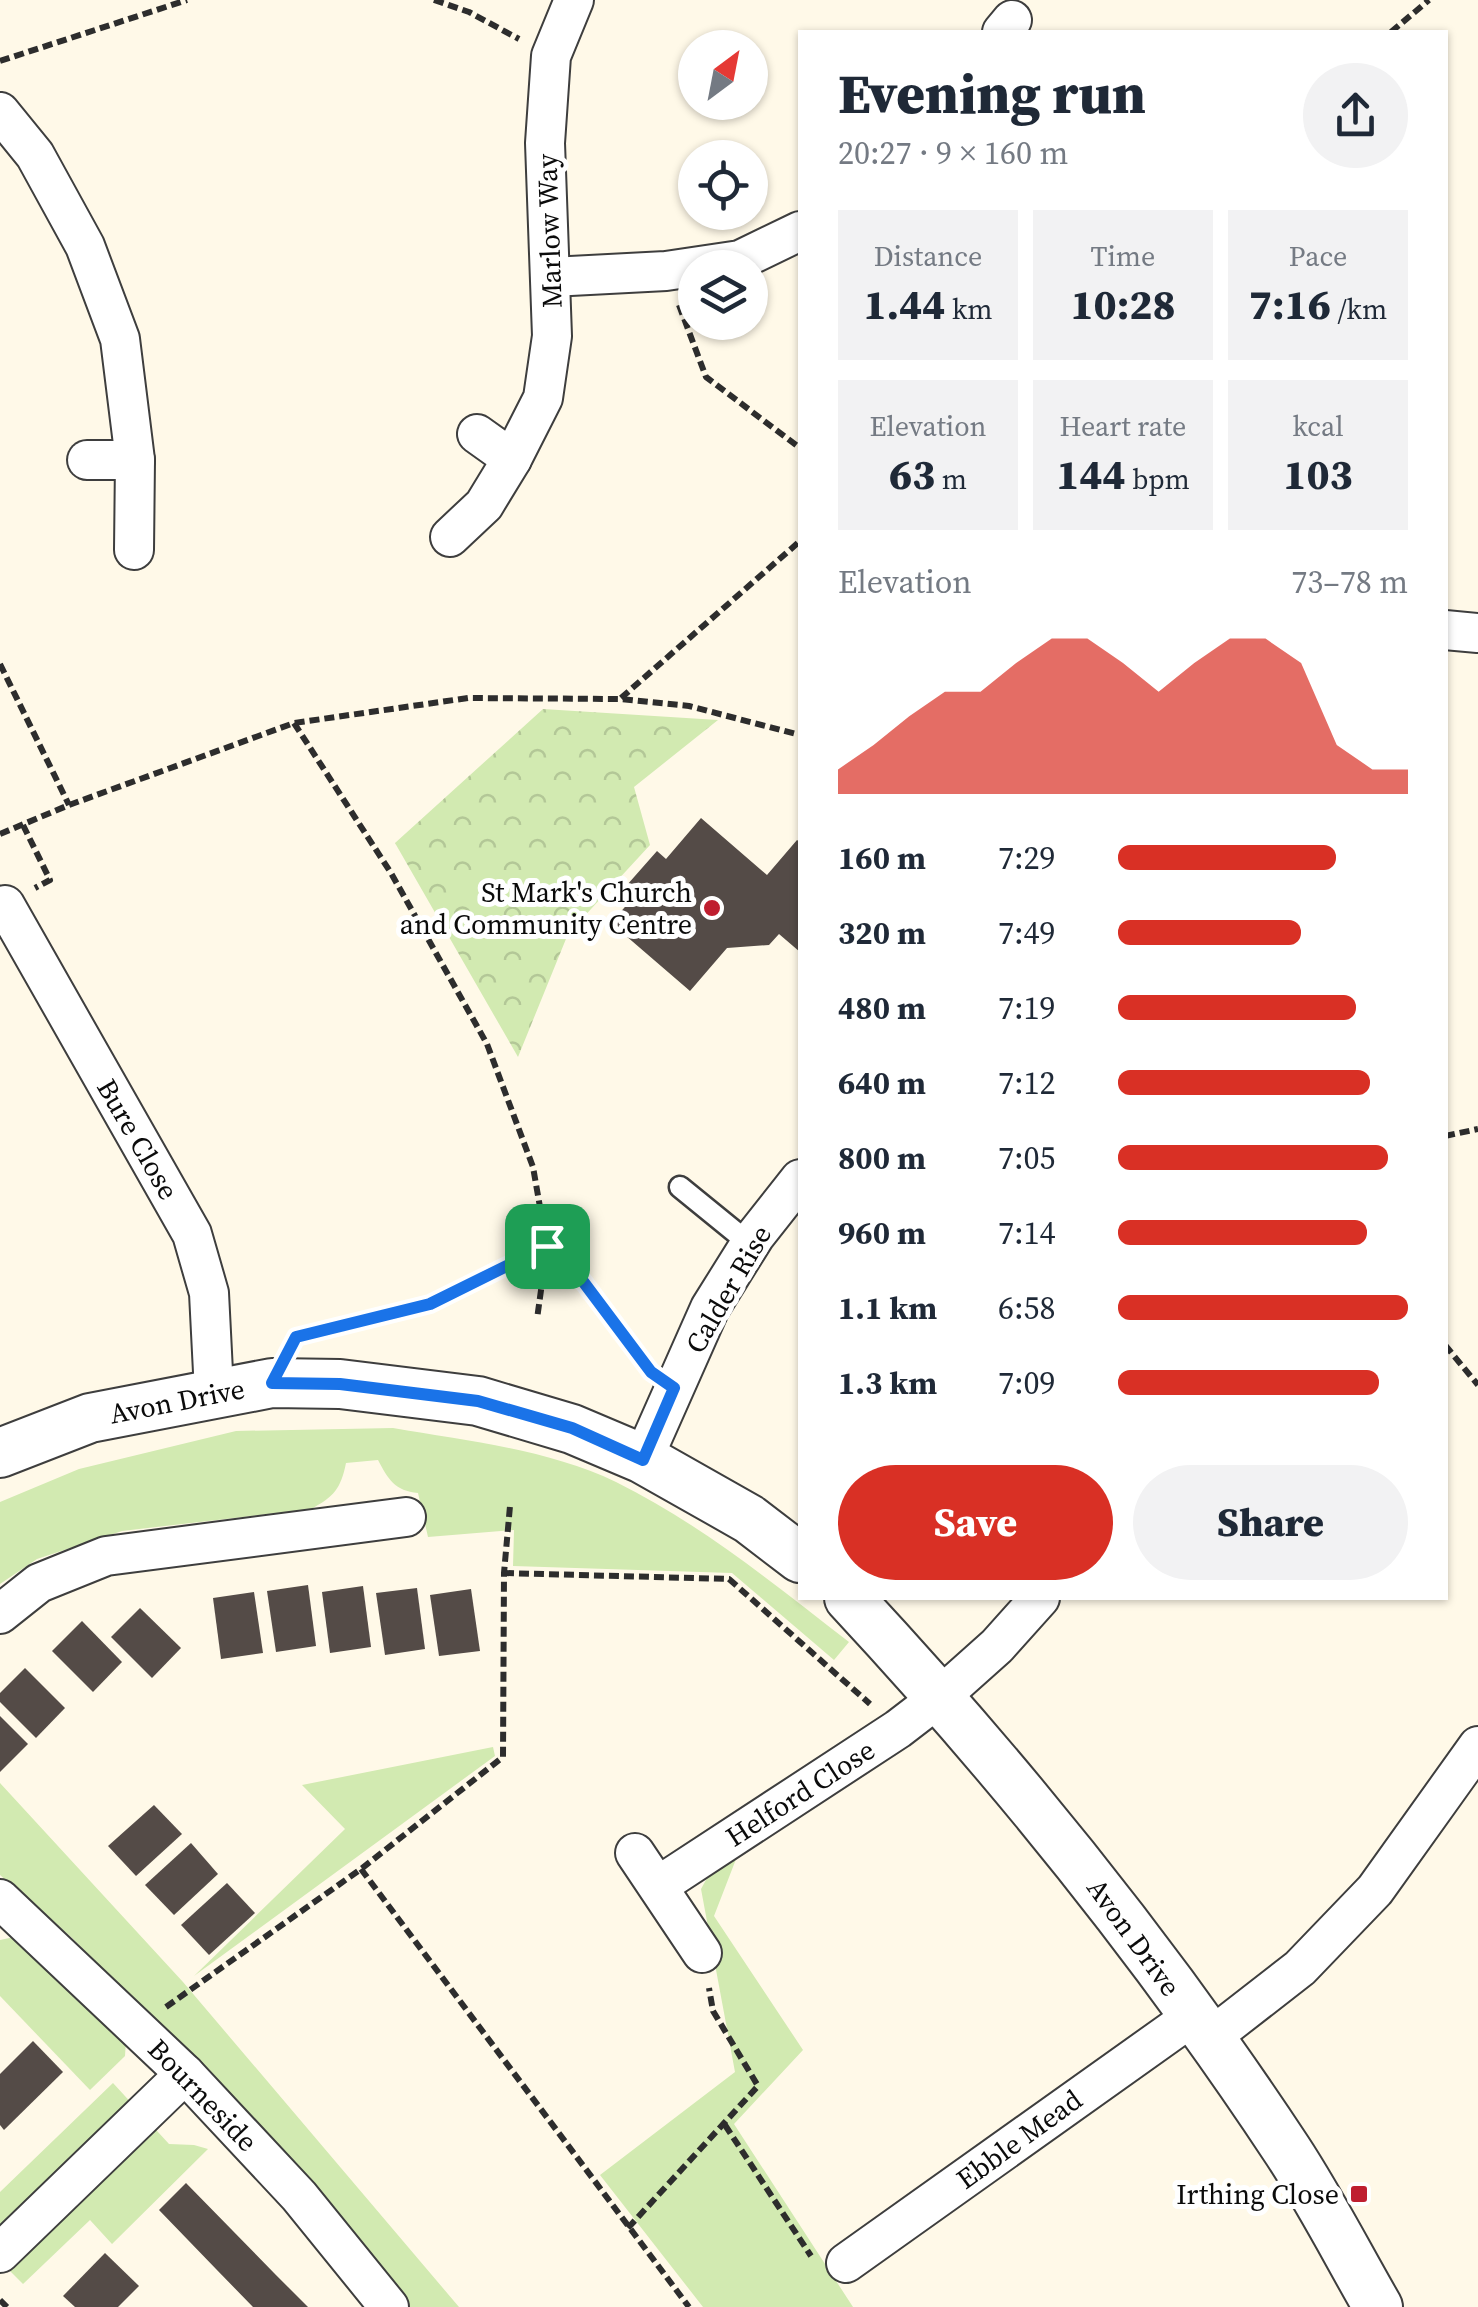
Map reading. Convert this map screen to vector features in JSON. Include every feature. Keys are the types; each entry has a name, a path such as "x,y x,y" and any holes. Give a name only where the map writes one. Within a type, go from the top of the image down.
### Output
{"street":[{"name":"Marlow Way","path":"450,537 484,505 543,398 552,336 545,143 552,56 574,0"},
{"path":"0,112 34,155 86,246 120,339 134,460 134,550"},
{"path":"551,277 666,271 740,260 798,232"},
{"path":"477,434 512,460"},
{"path":"87,460 134,460"},
{"path":"1448,630 1478,633"},
{"name":"Bure Close","path":"5,905 192,1234 208,1293 214,1392"},
{"name":"Calder Rise","path":"643,1460 710,1308 750,1244 798,1182"},
{"name":"Avon Drive","path":"0,1453 90,1418 272,1383 340,1384 478,1401 572,1428 643,1460 750,1519 798,1556"},
{"path":"0,1614 40,1584 106,1556 406,1517"},
{"name":"Avon Drive","path":"851,1600 940,1696 1076,1858 1289,2152 1378,2307"},
{"name":"Helford Close","path":"658,1886 898,1728 998,1646 1038,1600"},
{"path":"1201,2027 1300,1968 1374,1890 1478,1746"},
{"path":"635,1853 702,1954"},
{"name":"Bourneside","path":"0,1899 185,2074 300,2196 390,2307"},
{"name":"Ebble Mead","path":"831,2264 1201,2027"},
{"path":"0,2253 185,2074"}],"lane":[{"path":"680,1186 750,1244"}],"path":[{"path":"0,60 186,0"},
{"path":"434,0 469,12 552,56"},
{"path":"1392,30 1429,0"},
{"path":"666,271 706,378 798,447"},
{"path":"621,698 798,542"},
{"path":"0,664 69,805"},
{"path":"0,834 294,723 468,698 621,698 690,706 798,733"},
{"path":"294,723 391,873 488,1044 533,1167 547,1246 536,1319"},
{"path":"5,905 50,880 22,825"},
{"path":"1448,1135 1478,1129"},
{"path":"272,1383 296,1337 430,1304 547,1246"},
{"path":"547,1246 582,1280 651,1372 674,1388"},
{"path":"1448,1349 1478,1385"},
{"path":"137,2028 361,1869 502,1757 504,1573 510,1506"},
{"path":"504,1573 730,1579 898,1728"},
{"path":"361,1869 689,2307"},
{"path":"628,2228 758,2086 713,2010 702,1954"},
{"path":"725,2125 831,2264"},
{"path":"0,2300 7,2307"}],"green space":[{"path":"543,709 718,720 634,787 650,845 568,934 518,1057 395,843"},
{"path":"393,1428 535,1454 616,1482 707,1536 849,1642 834,1660 732,1573 513,1566 514,1530 428,1537 418,1493 393,1483 378,1460 346,1463 335,1491 311,1509 122,1531 37,1559 0,1584 0,1502 79,1469 236,1431"},
{"path":"493,1747 495,1756 194,1976 345,1829 302,1785"},
{"path":"0,1783 183,1982 459,2307 410,2307 255,2120 71,1937 0,1875"},
{"path":"738,1854 714,1916 803,2050 734,2124 853,2307 703,2307 600,2175 735,2072 701,1889 712,1869"},
{"path":"19,1936 126,2041 125,2056 90,2090 0,1996 0,1940"},
{"path":"113,2083 169,2144 208,2149 112,2244 90,2220 23,2284 0,2261 0,2192"}],"building":[{"name":"St Mark's Church and Community Centre","path":"701,818 767,875 798,841 798,950 779,934 769,945 727,948 690,991 611,923 637,893 627,885 657,851 666,859"},
{"path":"308,1585 316,1646 276,1652 267,1591"},
{"path":"363,1586 371,1647 330,1653 322,1592"},
{"path":"417,1588 425,1649 385,1655 376,1593"},
{"path":"471,1589 480,1651 439,1656 430,1595"},
{"path":"254,1592 263,1653 221,1659 213,1598"},
{"path":"140,1608 181,1648 152,1678 111,1637"},
{"path":"82,1621 122,1662 93,1692 52,1651"},
{"path":"25,1668 65,1708 36,1738 0,1702 0,1693"},
{"path":"0,1716 28,1744 0,1772"},
{"path":"154,1805 182,1834 136,1876 108,1846"},
{"path":"191,1843 218,1874 174,1915 145,1885"},
{"path":"227,1883 255,1913 209,1955 181,1925"},
{"path":"33,2041 63,2072 4,2130 0,2125 0,2074"},
{"path":"186,2183 308,2307 253,2307 159,2210"},
{"path":"105,2253 139,2286 118,2307 75,2307 63,2296"}],"place":[{"name":"St Mark's Church and Community Centre","path":"712,908"},
{"name":"Irthing Close","path":"1359,2194"}],"route":[{"path":"547,1246 582,1280 651,1372 674,1388 643,1460 572,1428 478,1401 340,1384 272,1383 296,1337 430,1304 547,1246"}]}
